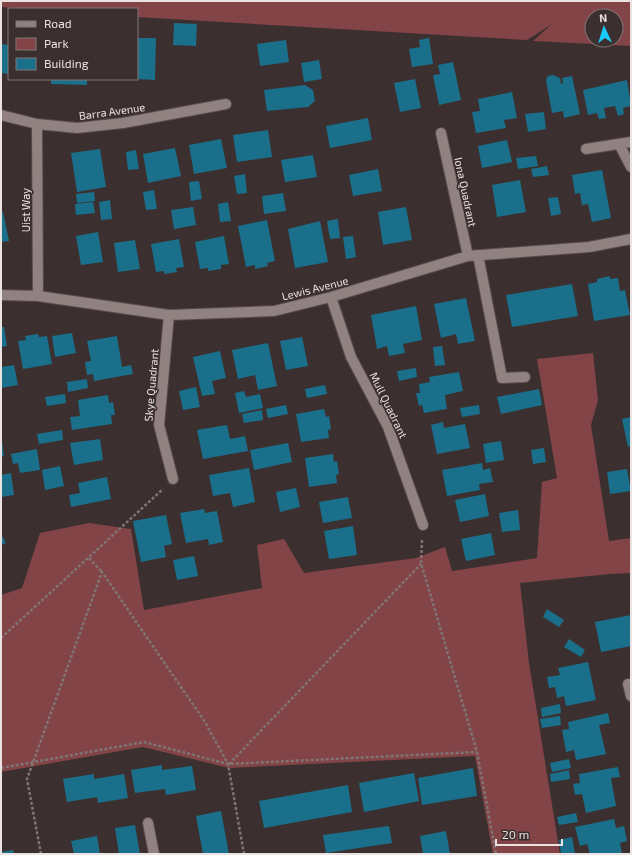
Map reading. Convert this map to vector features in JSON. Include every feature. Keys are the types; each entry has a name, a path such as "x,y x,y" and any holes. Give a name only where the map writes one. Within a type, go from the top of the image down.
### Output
{"street":[{"name":"Barra Avenue","path":"1,115 37,124 77,128 123,123 226,104"},
{"name":"Uist Way","path":"37,124 38,296"},
{"name":"Iona Quadrant","path":"441,133 468,256"},
{"path":"586,149 631,142"},
{"path":"619,144 631,167"},
{"name":"Lewis Avenue","path":"1,295 38,296 169,315 274,311 331,297 468,256 589,247 631,239"},
{"path":"478,255 502,378 525,377"},
{"name":"Mull Quadrant","path":"331,297 351,357 388,427 423,525"},
{"name":"Skye Quadrant","path":"169,315 159,425 173,480"},
{"path":"631,684 628,684 631,696"},
{"path":"148,823 154,854"}],"path":[{"path":"1,638 173,480"},
{"path":"423,525 421,563 477,752 496,854"},
{"path":"88,558 102,572 205,722 228,764 244,854"},
{"path":"228,764 421,563"},
{"path":"41,854 27,779 102,572"},
{"path":"1,768 144,742 228,764 477,752"}],"green space":[{"path":"1,1 631,1 631,46 624,46 624,8 584,8 584,44 533,41 552,24 527,40 138,17 138,8 16,8 1,7"},
{"path":"593,353 598,400 591,425 609,541 631,538 631,573 520,583 529,663 560,854 493,854 475,756 229,768 143,747 1,772 1,595 22,588 40,533 89,523 131,529 144,610 262,588 257,545 284,539 304,573 416,558 445,547 452,571 537,558 542,482 557,478 537,359"}],"building":[{"path":"174,23 197,24 196,46 173,45"},
{"path":"138,38 156,38 155,80 138,79"},
{"path":"429,38 433,64 412,67 409,49 420,47 419,40"},
{"path":"286,40 289,62 260,66 257,44"},
{"path":"1,44 8,45 8,74 1,73"},
{"path":"319,60 322,79 304,82 301,63"},
{"path":"453,62 461,100 439,105 433,75 440,74 438,65"},
{"path":"553,75 560,78 561,84 563,83 562,78 572,76 580,114 564,118 563,111 552,113 546,80 548,76"},
{"path":"415,79 421,108 400,112 394,83"},
{"path":"51,80 87,80 87,85 51,84"},
{"path":"627,80 631,106 623,108 624,114 618,116 615,106 604,108 606,118 599,119 597,113 588,115 583,90"},
{"path":"305,85 313,90 315,101 308,107 267,111 264,90"},
{"path":"512,92 517,118 504,120 506,128 476,133 472,112 480,111 478,99"},
{"path":"544,112 546,129 528,132 525,114"},
{"path":"368,118 372,140 330,148 326,126"},
{"path":"268,130 272,157 237,162 233,135"},
{"path":"221,139 227,168 194,174 189,145"},
{"path":"507,140 512,162 482,168 478,146"},
{"path":"175,148 181,176 148,183 143,154"},
{"path":"100,149 106,187 77,192 71,153"},
{"path":"136,150 139,169 128,170 126,152"},
{"path":"313,155 317,177 285,182 281,160"},
{"path":"536,156 538,166 518,169 516,158"},
{"path":"547,166 549,175 533,177 531,169"},
{"path":"378,169 382,191 353,196 349,175"},
{"path":"602,170 611,218 592,222 588,204 582,205 580,193 575,194 572,175"},
{"path":"245,174 247,193 237,194 234,176"},
{"path":"520,180 526,212 497,217 492,185"},
{"path":"199,181 202,199 191,201 189,182"},
{"path":"154,190 157,209 146,210 143,192"},
{"path":"94,192 95,201 77,203 76,194"},
{"path":"283,193 286,211 264,214 262,196"},
{"path":"558,197 561,214 551,216 548,198"},
{"path":"110,200 112,219 101,220 99,202"},
{"path":"93,202 95,213 76,215 75,204"},
{"path":"228,202 231,221 220,222 218,204"},
{"path":"193,207 196,225 174,229 171,210"},
{"path":"406,207 412,240 383,245 378,212"},
{"path":"1,212 3,212 9,241 1,242"},
{"path":"338,219 340,238 330,239 327,221"},
{"path":"267,220 275,261 267,263 268,266 255,269 255,265 246,267 238,226"},
{"path":"320,221 328,262 295,268 288,229"},
{"path":"98,232 103,262 81,265 76,236"},
{"path":"224,236 229,264 221,265 221,269 208,271 208,268 200,269 195,242"},
{"path":"353,236 356,257 346,259 343,237"},
{"path":"179,239 184,267 176,268 177,272 164,274 164,271 156,272 151,244"},
{"path":"135,240 140,269 118,272 114,243"},
{"path":"610,276 610,279 618,278 620,291 625,290 630,315 594,321 588,284 597,282 597,279"},
{"path":"572,284 578,316 512,327 506,295"},
{"path":"466,298 475,341 458,344 456,334 441,338 434,304"},
{"path":"416,306 422,340 403,344 405,353 389,356 387,346 377,349 371,315"},
{"path":"1,327 4,327 7,346 1,347"},
{"path":"72,333 76,353 55,357 52,336"},
{"path":"38,334 39,337 47,336 52,364 23,369 18,341 26,340 25,336"},
{"path":"117,336 122,367 131,365 133,374 94,381 93,374 87,375 85,362 91,361 87,341"},
{"path":"302,337 308,366 286,370 280,341"},
{"path":"268,343 277,386 258,390 255,375 238,379 232,350"},
{"path":"442,346 445,365 435,366 433,347"},
{"path":"220,351 226,378 212,381 215,394 202,396 193,357"},
{"path":"14,365 18,385 1,388 1,367"},
{"path":"416,368 417,377 399,381 397,371"},
{"path":"459,372 463,391 445,395 447,409 424,413 422,405 419,406 416,393 420,393 419,384 430,382 429,377"},
{"path":"87,379 88,388 68,392 67,382"},
{"path":"325,385 327,394 307,398 305,389"},
{"path":"196,387 200,407 183,410 179,391"},
{"path":"539,389 542,405 501,414 497,397"},
{"path":"244,391 246,397 260,394 263,408 239,413 235,393"},
{"path":"65,394 66,403 47,406 45,397"},
{"path":"108,395 109,403 113,402 115,415 111,415 112,424 72,430 70,417 80,416 78,400"},
{"path":"286,405 288,414 268,418 266,409"},
{"path":"479,405 480,414 462,417 460,408"},
{"path":"324,409 326,417 329,416 331,429 328,430 329,438 301,442 296,414"},
{"path":"262,410 263,420 244,423 242,414"},
{"path":"631,417 631,446 628,447 622,419"},
{"path":"443,422 444,428 465,424 470,448 437,454 431,425"},
{"path":"227,425 230,439 245,436 248,451 203,459 197,430"},
{"path":"62,430 63,440 39,444 37,434"},
{"path":"100,439 103,460 74,465 70,443"},
{"path":"2,441 4,456 1,457 1,442"},
{"path":"501,441 504,460 486,463 483,444"},
{"path":"288,443 292,462 254,470 250,450"},
{"path":"544,448 546,462 533,464 531,450"},
{"path":"37,449 40,470 20,473 18,463 13,464 11,454"},
{"path":"333,454 334,462 337,461 339,474 336,475 337,483 309,487 305,458"},
{"path":"482,463 483,470 490,468 493,482 479,484 480,490 447,496 442,470"},
{"path":"60,466 64,486 45,490 42,470"},
{"path":"249,468 255,502 233,507 230,493 213,496 209,475"},
{"path":"627,469 631,491 610,494 607,472"},
{"path":"11,473 14,495 1,497 1,475"},
{"path":"107,477 111,499 71,507 69,495 80,493 78,483"},
{"path":"296,488 300,507 280,512 276,492"},
{"path":"485,494 489,516 460,522 455,500"},
{"path":"348,497 352,518 323,523 319,502"},
{"path":"204,509 205,513 217,511 223,542 209,545 208,539 186,543 180,513"},
{"path":"518,510 520,530 502,532 499,513"},
{"path":"166,515 172,544 164,546 166,557 141,562 133,521"},
{"path":"353,526 357,555 329,559 324,531"},
{"path":"491,533 495,555 466,561 461,539"},
{"path":"1,534 6,543 1,545"},
{"path":"194,556 198,576 177,580 173,560"},
{"path":"547,609 564,620 559,627 543,617"},
{"path":"631,615 631,646 601,652 595,622"},
{"path":"569,639 585,650 581,657 564,647"},
{"path":"588,662 596,700 566,706 564,696 557,698 555,687 549,688 547,677 560,675 558,668"},
{"path":"560,704 561,713 542,717 541,708"},
{"path":"608,713 610,723 599,725 606,754 576,760 574,750 566,752 562,730 569,729 568,722"},
{"path":"560,716 561,725 542,728 540,719"},
{"path":"569,759 571,768 552,772 550,763"},
{"path":"162,765 162,770 192,766 196,790 166,795 165,789 135,793 131,770"},
{"path":"618,767 620,777 611,778 616,806 586,813 582,794 575,795 573,784 580,783 579,774"},
{"path":"473,768 477,796 422,805 418,778"},
{"path":"569,770 570,779 551,782 550,774"},
{"path":"414,773 419,801 364,812 359,783"},
{"path":"94,774 94,779 124,774 128,798 98,803 97,797 67,802 63,779"},
{"path":"348,785 352,812 264,828 259,801"},
{"path":"221,811 229,854 203,854 196,816"},
{"path":"576,813 578,822 559,825 557,817"},
{"path":"614,819 616,828 624,826 627,841 620,843 622,854 590,854 587,844 580,846 575,827"},
{"path":"135,825 140,854 119,854 115,828"},
{"path":"389,826 392,843 326,853 323,835"},
{"path":"446,831 450,854 423,854 420,836"},
{"path":"97,836 100,854 74,854 71,841"},
{"path":"572,837 575,854 561,854 559,840"},
{"path":"13,850 14,854 1,854 1,852"}]}
